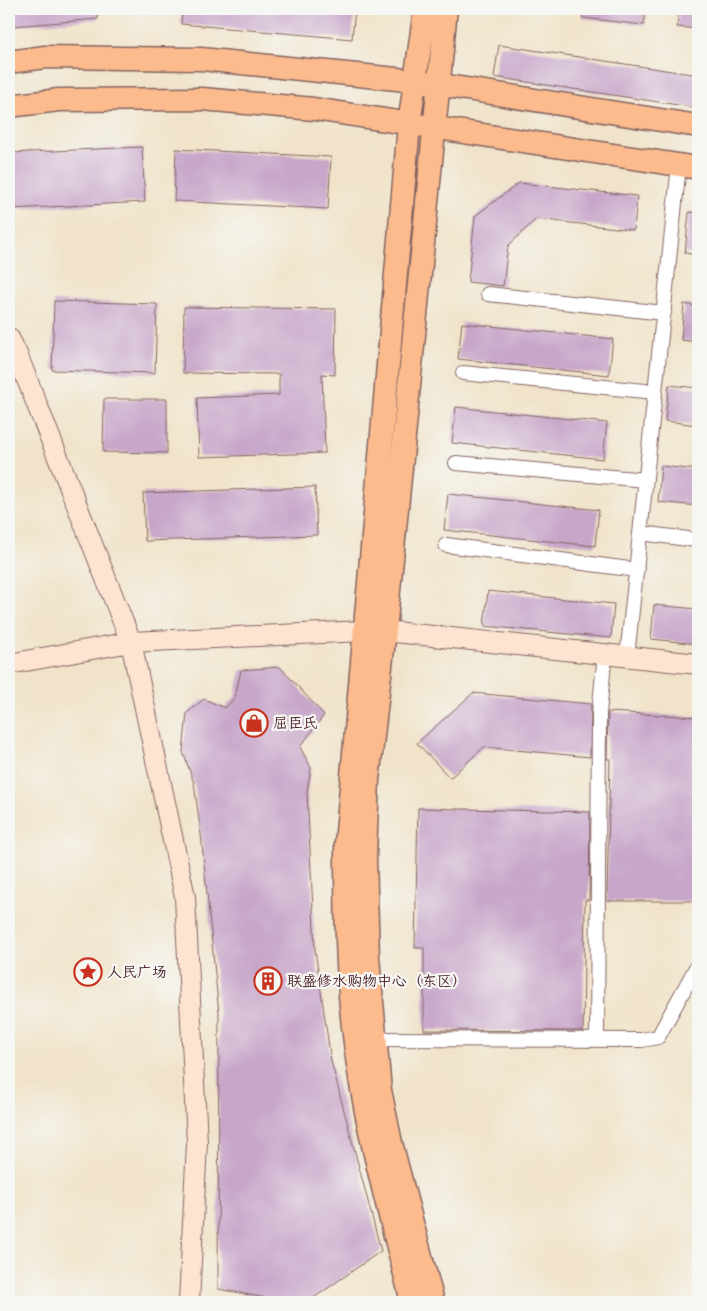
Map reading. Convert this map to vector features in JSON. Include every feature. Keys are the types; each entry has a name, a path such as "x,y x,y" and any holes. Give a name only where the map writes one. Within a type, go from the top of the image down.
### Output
{"main road":[{"path":"412,1302 369,1124 364,1038 368,957 365,857 374,631 409,125 424,9"},
{"path":"374,631 446,9"},
{"path":"9,62 45,58 201,59 416,81 698,126"},
{"path":"9,106 60,100 202,99 314,109 433,129 689,166"},
{"path":"364,1038 380,1090 391,1143 433,1302"}],"street":[{"path":"628,657 664,312 689,166"},
{"path":"488,294 664,312"},
{"path":"9,338 131,642 186,897 198,1143 189,1302"},
{"path":"463,373 655,392"},
{"path":"456,464 646,480"},
{"path":"640,533 696,540"},
{"path":"446,545 636,570"},
{"path":"9,664 131,642 374,631 698,664"},
{"path":"597,1040 599,713 605,654"},
{"path":"364,1038 642,1040 658,1036 698,964"}],"building":[{"path":"9,9 98,9 98,19 13,26 13,22 9,23"},
{"path":"182,9 355,9 352,39 181,24"},
{"path":"583,9 646,9 644,25 582,18"},
{"path":"679,9 698,9 698,29 677,27"},
{"path":"499,45 698,75 698,108 494,77"},
{"path":"142,147 145,202 9,209 9,153"},
{"path":"176,149 331,157 328,209 174,201"},
{"path":"519,183 637,196 634,230 536,219 508,246 503,286 468,282 475,216"},
{"path":"689,212 698,213 698,255 685,253"},
{"path":"54,301 157,304 155,373 52,370"},
{"path":"684,304 698,306 698,342 681,340"},
{"path":"184,307 336,309 335,375 322,374 325,453 199,457 197,398 279,395 279,374 183,373"},
{"path":"462,323 613,339 609,375 458,359"},
{"path":"669,385 698,388 698,425 665,421"},
{"path":"104,399 167,399 167,453 103,452"},
{"path":"456,407 607,423 603,459 452,443"},
{"path":"661,466 698,470 698,506 658,502"},
{"path":"315,487 317,535 145,541 143,493"},
{"path":"448,494 599,510 595,546 444,530"},
{"path":"488,591 614,604 611,638 484,626"},
{"path":"654,605 698,609 698,644 651,639"},
{"name":"联盛修水购物中心（东区）","path":"280,667 324,715 300,747 311,768 307,792 315,950 331,1061 381,1251 308,1302 287,1302 218,1289 219,1013 194,783 183,752 187,713 204,699 225,708 235,697 241,670"},
{"path":"473,693 591,704 590,757 484,747 450,778 417,743"},
{"path":"608,712 698,717 698,901 607,901 610,759 607,759"},
{"path":"418,808 590,812 589,900 585,900 583,1031 424,1030 424,948 415,948"}],"place":[{"name":"屈臣氏","path":"254,723"},
{"name":"人民广场","path":"88,972"},
{"name":"联盛修水购物中心（东区）","path":"268,981"}]}
